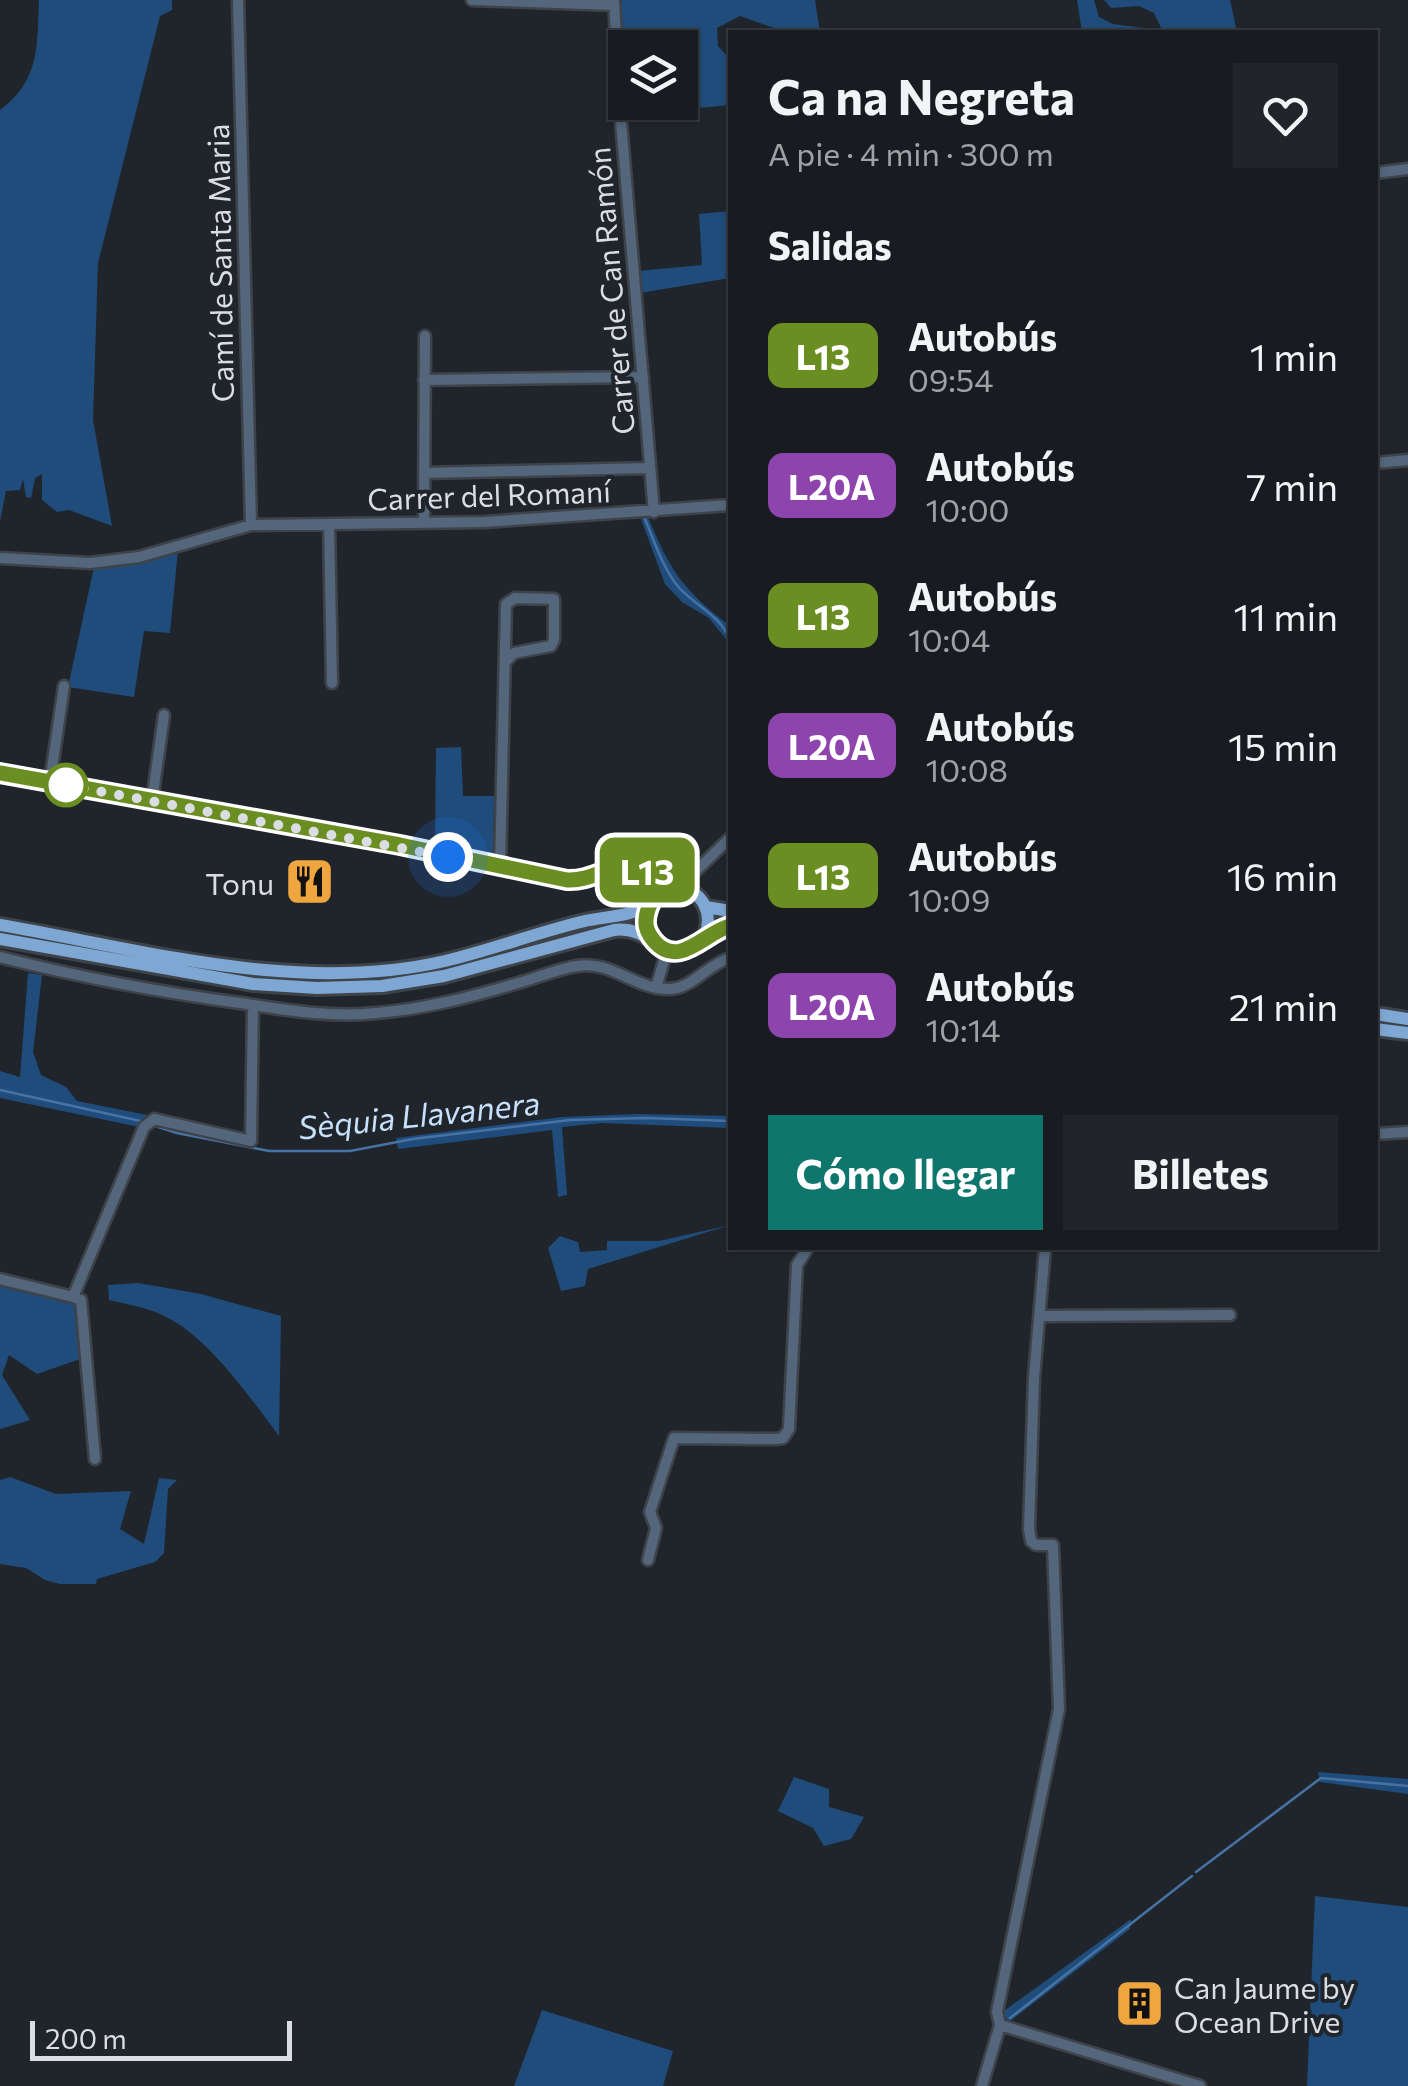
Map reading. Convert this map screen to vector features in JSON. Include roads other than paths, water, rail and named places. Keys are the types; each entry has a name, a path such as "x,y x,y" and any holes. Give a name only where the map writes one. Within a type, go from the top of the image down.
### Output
{"main road":[{"path":"0,924 249,968 347,974 442,962 584,921 630,913 676,889 728,910"},
{"path":"651,938 646,924 654,900"},
{"path":"701,901 709,921 704,938"},
{"path":"0,939 253,984 317,988 413,982 614,930 632,930 666,950 689,950 728,927"},
{"path":"1378,1014 1408,1019"},
{"path":"1378,1029 1408,1034"}],"street":[{"name":"Camí de Santa Maria","path":"238,0 250,526"},
{"path":"472,0 614,2"},
{"name":"Carrer de Can Ramón","path":"614,2 654,512"},
{"path":"1378,172 1408,168"},
{"path":"424,523 425,336"},
{"path":"424,380 642,378"},
{"path":"1378,463 1408,460"},
{"path":"424,473 650,468"},
{"name":"Carrer del Romaní","path":"0,558 90,564 139,556 250,526 424,523 728,507"},
{"path":"329,524 332,683"},
{"path":"500,868 506,604 515,598 554,600 551,646 514,653 505,662"},
{"path":"50,782 64,686"},
{"path":"152,801 164,715"},
{"path":"0,772 576,881 627,864 642,868 676,889 728,840"},
{"path":"697,868 701,901"},
{"path":"654,876 654,900"},
{"path":"656,988 666,950"},
{"path":"0,958 142,987 319,1015 392,1012 478,995 579,965 613,970 635,984 656,988 685,986 707,968 728,959"},
{"path":"73,1297 144,1127 154,1119 252,1140 253,1005"},
{"path":"1378,1134 1408,1132"},
{"path":"648,1560 656,1528 650,1512 674,1438 776,1439 783,1438 789,1429 797,1265 807,1250"},
{"path":"982,2086 1000,2025 997,2012 1060,1709 1053,1545 1036,1545 1029,1529 1045,1250"},
{"path":"0,1279 81,1300 95,1458"},
{"path":"1040,1316 1230,1315"},
{"path":"1000,2025 1200,2086"}],"waterway":[{"path":"645,519 676,584 728,636"},
{"name":"Sèquia Llavanera","path":"0,1090 145,1122"},
{"name":"Sèquia Llavanera","path":"152,1125 269,1151 350,1151 413,1139 570,1120 728,1121"},
{"name":"Sèquia Llavanera","path":"1378,1139 1408,1137"},
{"path":"1196,1872 1321,1778 1408,1786"},
{"path":"1010,2018 1192,1876"}],"place":[{"name":"Tonu","path":"309,882"},
{"name":"Can Jaume by Ocean Drive","path":"1139,2003"}]}
